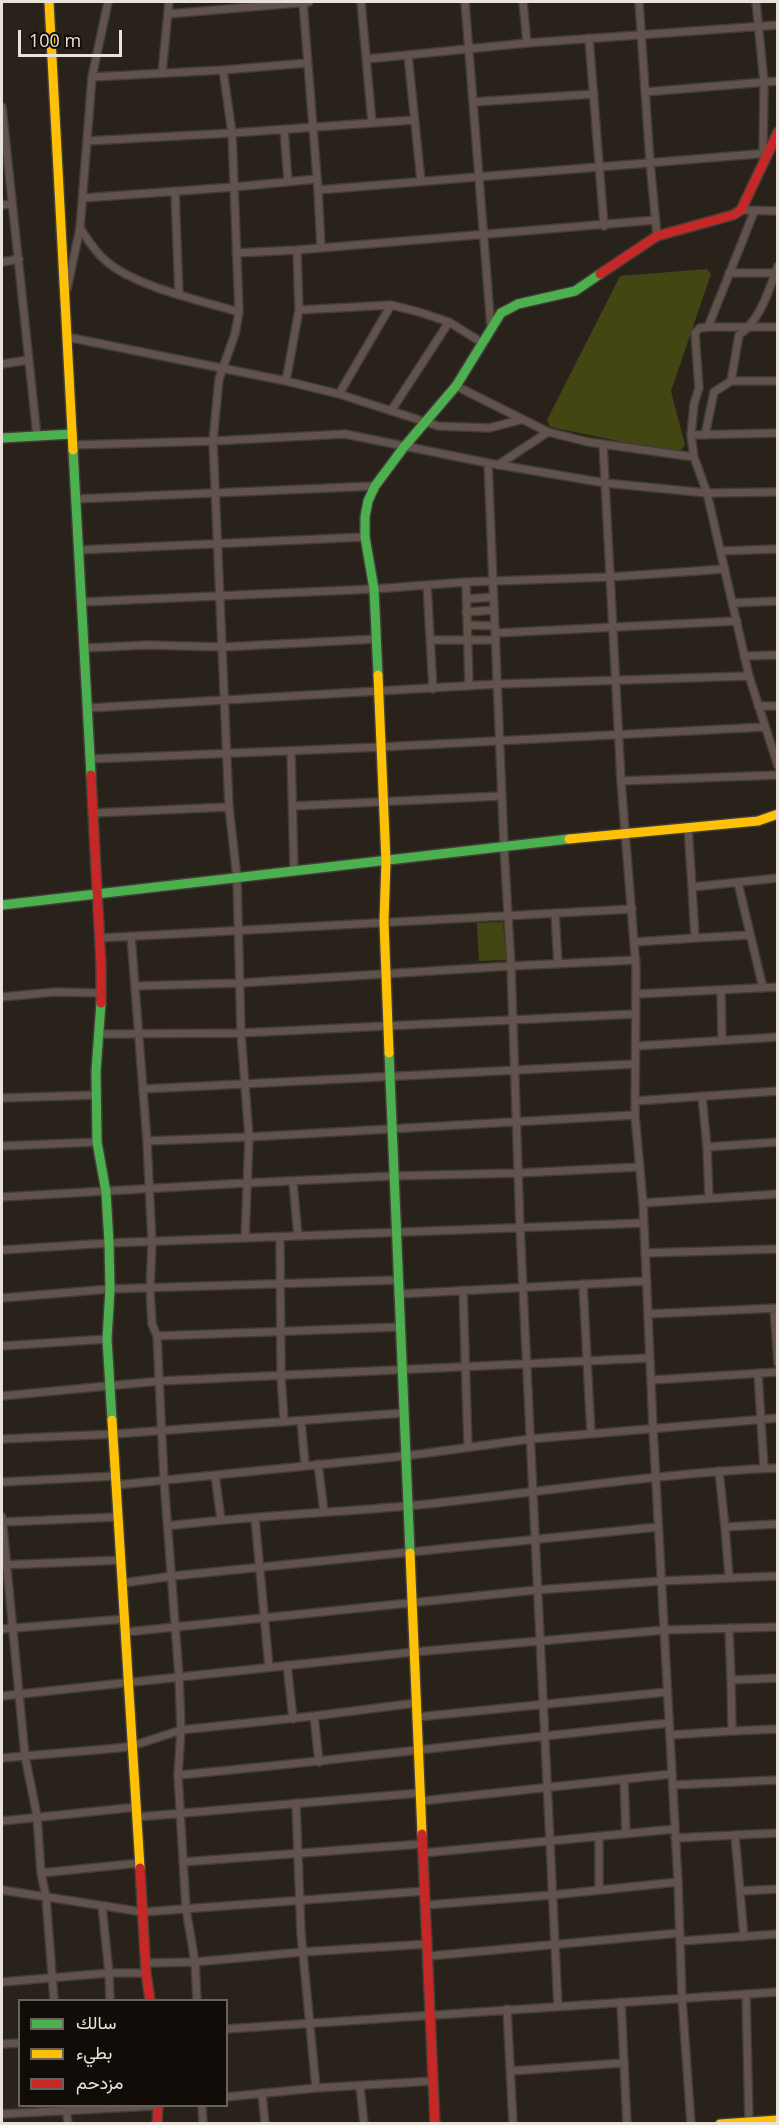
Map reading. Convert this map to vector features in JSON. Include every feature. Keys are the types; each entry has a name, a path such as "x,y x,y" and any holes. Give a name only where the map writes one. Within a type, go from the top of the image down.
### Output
{"street":[{"path":"49,2 100,938 101,993 96,1095 97,1142 106,1192 110,1289 107,1339 150,1999"},
{"path":"65,298 80,228 92,77 108,2"},
{"path":"162,73 169,2"},
{"path":"303,2 321,248"},
{"path":"168,14 242,4 309,2"},
{"path":"361,2 372,123"},
{"path":"465,2 491,328"},
{"path":"524,2 527,43"},
{"path":"639,2 657,236"},
{"path":"756,2 764,82 766,153"},
{"path":"367,59 527,43 777,25"},
{"path":"589,38 604,226"},
{"path":"408,55 421,181"},
{"path":"92,77 307,63"},
{"path":"223,70 232,134 239,312 235,334 222,367 217,393 213,441 229,807 237,878 244,1084 249,1137 244,1238"},
{"path":"645,92 777,81"},
{"path":"473,102 594,94"},
{"path":"2,107 4,147 19,259 37,436"},
{"path":"87,141 232,134 414,120"},
{"path":"284,129 288,182"},
{"path":"435,2124 393,1176 384,922 386,861 374,589 365,537 366,508 375,486 456,386 481,342 501,313 509,306 520,302 562,297 575,291 657,236 733,215 741,210 777,132"},
{"path":"318,190 766,153"},
{"path":"83,198 317,179"},
{"path":"175,191 179,295"},
{"path":"2,205 12,204"},
{"path":"741,210 777,211"},
{"path":"708,327 754,212"},
{"path":"236,254 604,226 655,220"},
{"path":"80,228 92,247 115,268 136,279 179,295 239,312"},
{"path":"286,381 299,310 297,250"},
{"path":"2,262 19,259"},
{"path":"729,273 777,270 764,303 749,328 739,335 731,381"},
{"path":"299,310 391,305 449,322 481,342"},
{"path":"339,394 391,305"},
{"path":"391,411 449,322"},
{"path":"777,327 708,327 700,328 695,333 699,388 691,435 694,457 707,493 749,676 764,727 776,756 777,766"},
{"path":"67,337 286,381 339,394 425,423 482,429 520,420"},
{"path":"2,364 29,360"},
{"path":"705,435 714,393 731,381 777,381"},
{"path":"456,386 548,432 603,444 694,457"},
{"path":"498,465 548,432"},
{"path":"691,435 777,433"},
{"path":"2,438 72,434"},
{"path":"73,445 345,434 498,465 605,483 707,493 777,492"},
{"path":"603,444 618,735 636,960 635,1115 643,1203 682,1998 692,2124"},
{"path":"488,463 504,847 514,1020 520,1227 536,1590 558,2006"},
{"path":"75,499 375,486"},
{"path":"78,550 365,537"},
{"path":"721,551 777,549"},
{"path":"82,602 374,589 466,582 610,577 725,569"},
{"path":"466,582 469,686"},
{"path":"427,585 433,689"},
{"path":"466,599 493,597"},
{"path":"733,603 777,601"},
{"path":"466,612 494,610"},
{"path":"430,640 469,640 496,633 737,621"},
{"path":"468,625 496,633"},
{"path":"86,648 147,645 223,647 376,639"},
{"path":"744,656 777,655"},
{"path":"88,708 498,684 749,676"},
{"path":"758,706 777,706"},
{"path":"90,759 381,747 764,727"},
{"path":"291,751 294,870"},
{"path":"621,781 777,775"},
{"path":"293,806 502,796"},
{"path":"93,813 229,807"},
{"path":"2,904 626,832 758,821 777,814"},
{"path":"688,827 694,938"},
{"path":"692,887 777,878"},
{"path":"738,883 763,988"},
{"path":"100,938 632,909"},
{"path":"555,914 558,964"},
{"path":"634,942 750,935"},
{"path":"131,936 147,1141 152,1243 150,1289 152,1324 157,1336 164,1480 179,1676 182,1730 178,1775 183,1862 186,1910 195,1962 197,1999"},
{"path":"135,986 240,983 636,960"},
{"path":"636,994 777,987"},
{"path":"721,990 722,1040"},
{"path":"2,997 55,992 101,993"},
{"path":"100,1034 242,1033 635,1014"},
{"path":"636,1046 777,1038"},
{"path":"144,1089 635,1064"},
{"path":"635,1101 777,1091"},
{"path":"3,1099 96,1095"},
{"path":"702,1096 707,1147 708,1198"},
{"path":"147,1141 635,1115"},
{"path":"2,1146 97,1142"},
{"path":"707,1147 777,1142"},
{"path":"2,1197 393,1176 640,1167"},
{"path":"293,1182 298,1236"},
{"path":"643,1203 777,1194"},
{"path":"2,1250 109,1243 644,1223"},
{"path":"280,1237 281,1375 284,1422"},
{"path":"645,1253 777,1249"},
{"path":"2,1298 110,1289 398,1280"},
{"path":"398,1294 647,1281"},
{"path":"583,1284 591,1434"},
{"path":"463,1290 468,1446"},
{"path":"648,1314 776,1308 777,1363"},
{"path":"157,1336 400,1327"},
{"path":"2,1346 107,1339"},
{"path":"2,1396 160,1381 650,1358"},
{"path":"652,1380 777,1372"},
{"path":"758,1373 764,1469"},
{"path":"2,1438 114,1434 404,1413"},
{"path":"2,1482 164,1480 405,1456 530,1439 777,1418"},
{"path":"301,1421 305,1465"},
{"path":"318,1464 324,1512"},
{"path":"168,1526 407,1506 719,1471 777,1468"},
{"path":"719,1471 729,1577"},
{"path":"215,1474 221,1520"},
{"path":"2,1517 4,1565 25,1756 37,1816 54,1999"},
{"path":"2,1522 118,1517"},
{"path":"255,1518 269,1667"},
{"path":"725,1527 777,1524"},
{"path":"123,1583 658,1527"},
{"path":"4,1565 122,1560"},
{"path":"126,1632 536,1590 777,1576"},
{"path":"2,1629 125,1619"},
{"path":"2,1696 414,1652 665,1630 777,1627"},
{"path":"729,1628 732,1731"},
{"path":"287,1665 293,1719"},
{"path":"731,1680 777,1678"},
{"path":"417,1717 668,1692"},
{"path":"2,1758 132,1746 182,1730 416,1703"},
{"path":"314,1716 319,1762"},
{"path":"178,1775 319,1762 669,1723"},
{"path":"670,1735 777,1729"},
{"path":"2,1821 37,1816 180,1812 420,1797 672,1774"},
{"path":"624,1779 626,1834"},
{"path":"673,1785 777,1780"},
{"path":"296,1803 299,1901 316,2088"},
{"path":"183,1862 549,1842 675,1829"},
{"path":"675,1838 777,1833"},
{"path":"735,1835 744,1937"},
{"path":"599,1837 599,1890"},
{"path":"41,1873 140,1863"},
{"path":"426,1905 678,1882"},
{"path":"740,1891 777,1889"},
{"path":"2,1890 143,1912 425,1891"},
{"path":"102,1906 110,1999"},
{"path":"429,1956 680,1937 744,1937 777,1934"},
{"path":"2,1982 52,1980 195,1962 303,1952 428,1944"},
{"path":"228,2029 777,1992"},
{"path":"746,1994 749,2122"},
{"path":"621,2002 627,2124"},
{"path":"507,2009 513,2124"},
{"path":"2,2044 18,2043"},
{"path":"511,2071 624,2063"},
{"path":"228,2097 316,2088 433,2081"},
{"path":"360,2086 364,2124"},
{"path":"262,2093 265,2124"},
{"path":"2,2114 66,2108 111,2107"},
{"path":"156,2107 157,2124"},
{"path":"202,2107 203,2124"},
{"path":"66,2108 68,2124"},
{"path":"720,2124 777,2120"}],"green space":[{"path":"707,269 711,274 671,391 685,445 678,453 550,427 547,420 620,276"},
{"path":"503,922 506,960 479,961 477,923"}],"traffic: fast":[{"path":"378,675 374,589 365,537 368,501 375,486 404,447 456,386 501,313 518,304 575,291 600,274"},
{"path":"2,438 72,434"},
{"path":"73,450 91,775"},
{"path":"2,905 569,839"},
{"path":"101,1003 96,1071 97,1142 106,1192 109,1243 110,1289 107,1339 112,1420"},
{"path":"389,1053 410,1553"}],"traffic: slow":[{"path":"49,2 73,450"},
{"path":"378,675 386,861 384,922 389,1053"},
{"path":"569,839 758,821 778,814"},
{"path":"112,1420 140,1868"},
{"path":"410,1553 422,1834"},
{"path":"720,2124 778,2120"}],"traffic: jam":[{"path":"600,274 657,236 733,215 741,210 778,132"},
{"path":"91,775 101,1003"},
{"path":"422,1834 435,2124"},
{"path":"140,1868 146,1973 150,1999"},
{"path":"157,2124 158,2107"}]}
